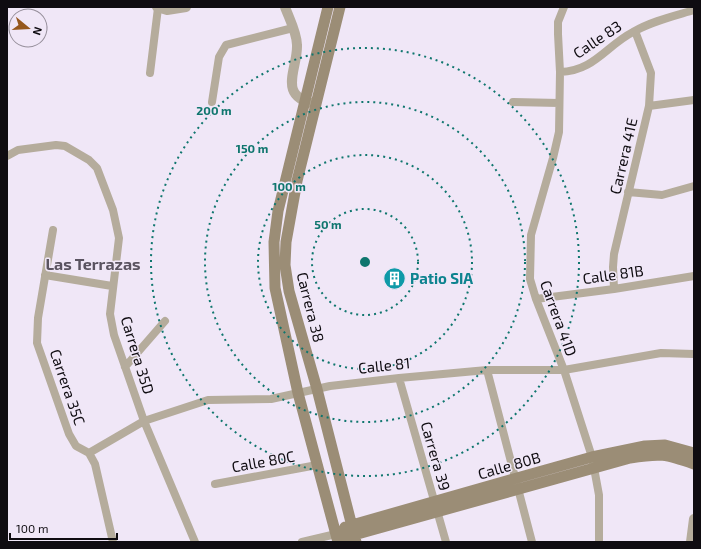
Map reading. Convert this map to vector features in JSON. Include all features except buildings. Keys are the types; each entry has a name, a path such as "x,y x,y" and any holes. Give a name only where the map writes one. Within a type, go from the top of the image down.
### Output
{"main road":[{"name":"Carrera 38","path":"328,7 278,211 274,242 275,288 298,393 337,538"},
{"name":"Carrera 38","path":"340,7 289,220 285,265 288,291 317,389 354,534"},
{"name":"Calle 80B","path":"436,507 520,489 593,462 645,446 656,445 694,453"},
{"name":"Calle 80B","path":"337,538 346,526 354,534 517,478 593,462 663,454 694,464"}],"street":[{"path":"150,73 157,7 167,10 186,7"},
{"path":"285,7 298,47 291,83 293,89 304,101 316,104"},
{"name":"Carrera 41D","path":"564,7 558,22 560,72 559,132 531,235 530,278 536,299 564,370 593,462 599,495 599,542"},
{"name":"Calle 83","path":"560,72 574,72 587,66 618,40 635,30 694,10"},
{"path":"212,102 219,57 226,45 292,28"},
{"name":"Carrera 41E","path":"614,289 614,254 649,106 652,73 635,30"},
{"path":"649,106 694,100"},
{"path":"513,102 559,103"},
{"name":"Carrera 35D","path":"7,156 18,150 56,145 65,146 89,160 97,168 113,210 119,238 112,286 110,314 114,335 144,421 195,542"},
{"path":"628,192 662,195 694,186"},
{"name":"Carrera 35C","path":"53,230 38,318 37,343 69,434 76,446 89,453"},
{"path":"45,275 112,286"},
{"name":"Calle 81B","path":"536,299 614,289 694,276"},
{"path":"125,367 166,320"},
{"name":"Calle 81","path":"89,453 144,421 208,400 272,399 317,389 399,378 487,370 564,370 661,353 694,354"},
{"path":"487,370 520,489 532,542"},
{"name":"Carrera 39","path":"399,378 446,542"},
{"path":"89,453 95,464 113,542"},
{"name":"Calle 80C","path":"215,484 317,465"},
{"path":"691,542 694,518"},
{"name":"Calle 80B","path":"302,542 337,538"}],"place":[{"name":"Patio SIA","path":"394,278"}],"district":[{"name":"Las Terrazas","path":"93,263"}]}
